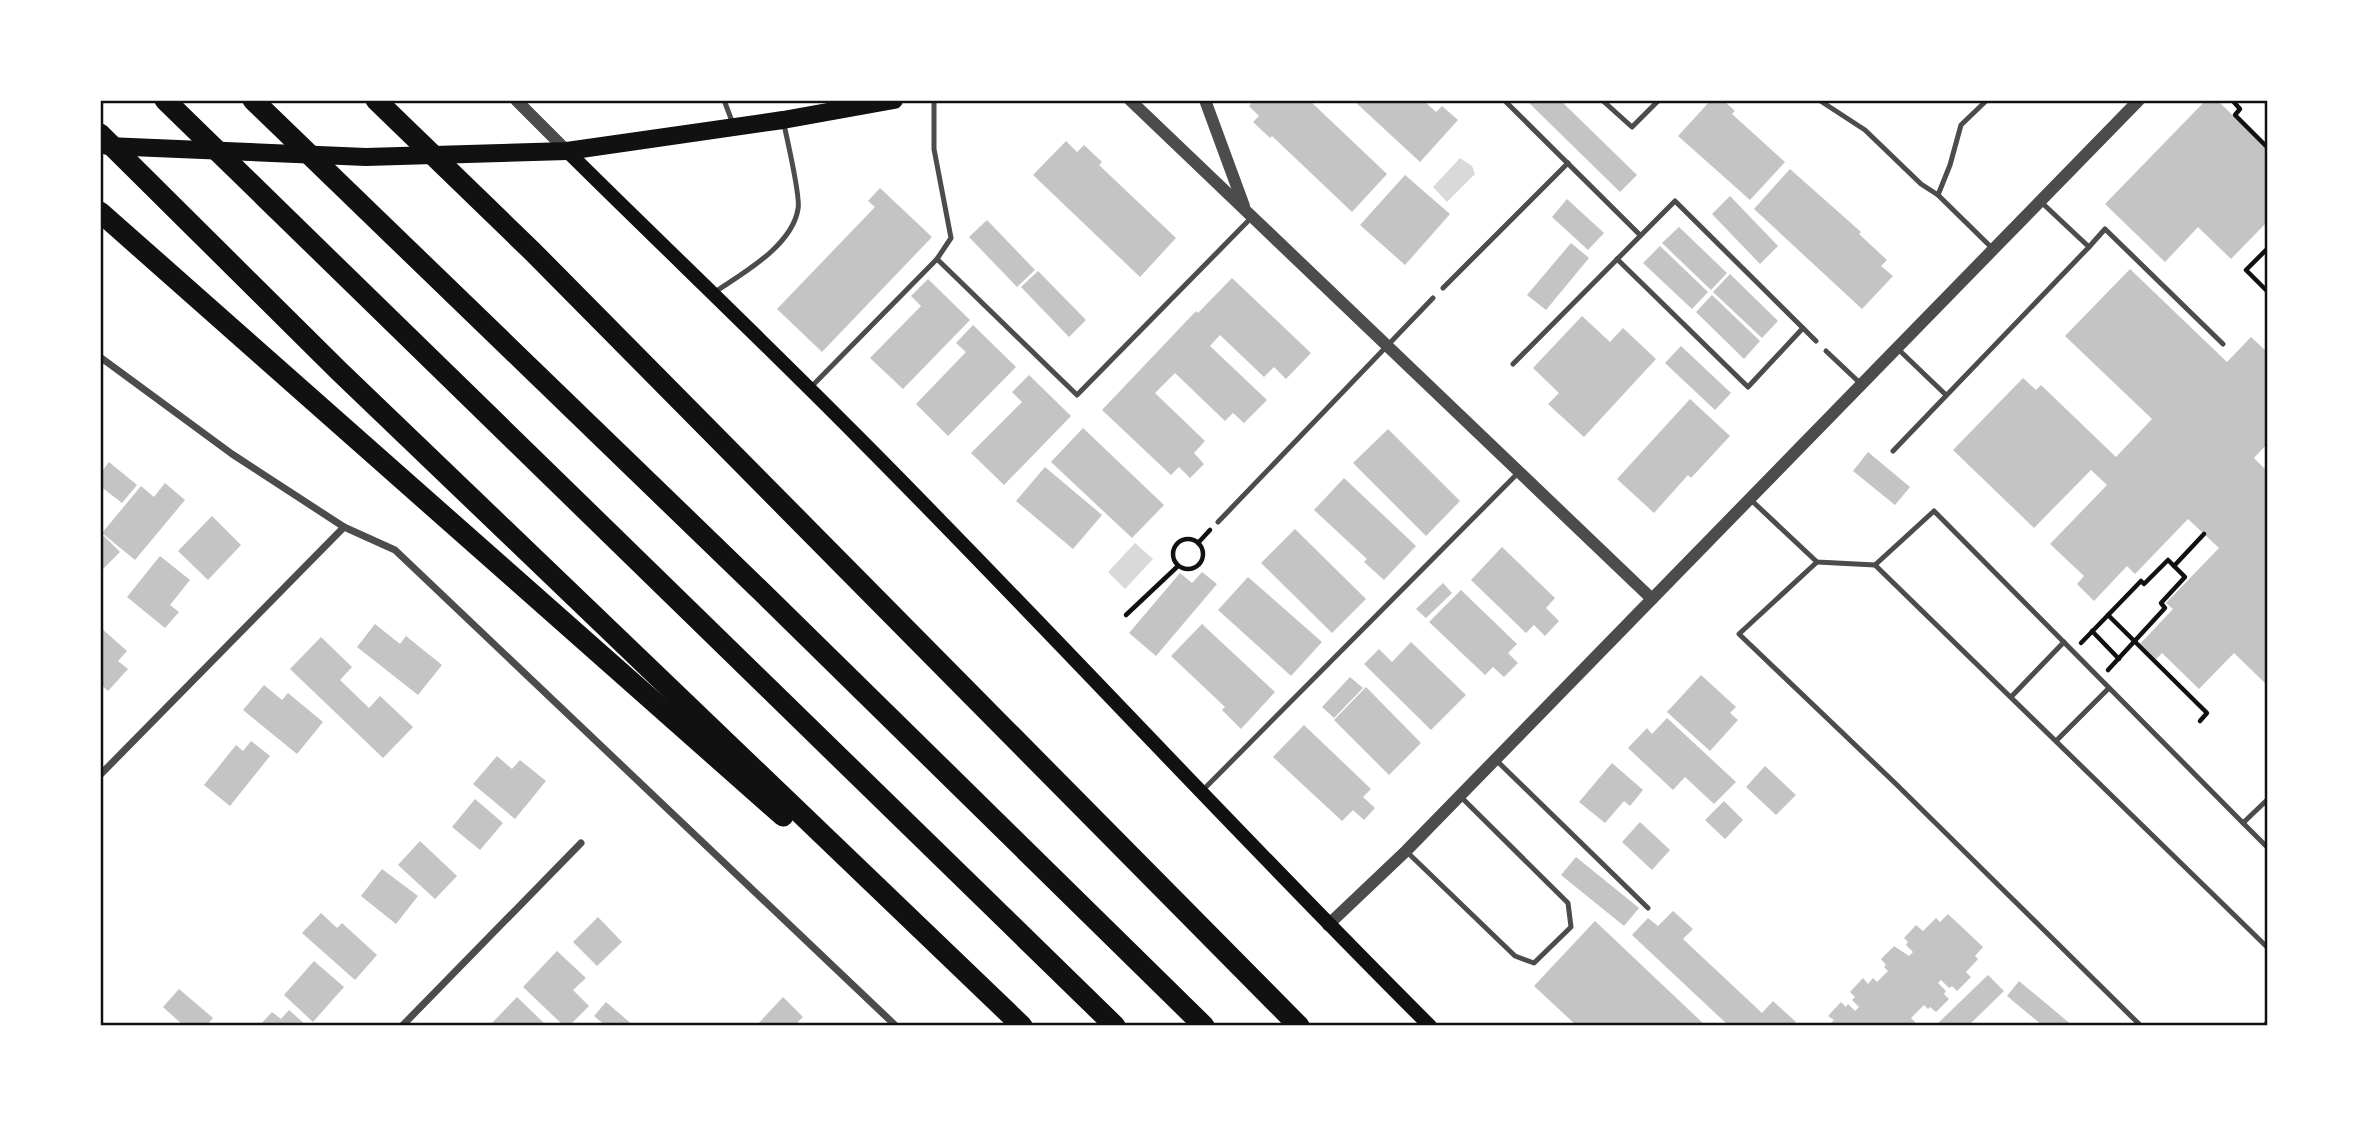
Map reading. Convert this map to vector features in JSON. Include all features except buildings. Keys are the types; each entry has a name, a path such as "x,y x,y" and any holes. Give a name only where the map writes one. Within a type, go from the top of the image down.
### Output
{"highway":[{"path":"165,100 1115,1026"},
{"path":"253,100 754,584 1204,1026"},
{"path":"376,100 532,251 1299,1026"},
{"path":"100,134 339,371 1021,1026"},
{"path":"100,212 1021,1026"}],"main road":[{"path":"100,146 366,158 567,151 783,120 894,100"},
{"path":"567,151 809,389 1202,791 1328,925 1430,1026"}],"street":[{"path":"516,100 567,151"},
{"path":"1130,100 1652,599"},
{"path":"1205,100 1248,213"},
{"path":"1328,925 1496,760 2139,100"},
{"path":"100,357 232,454 344,527 394,550 896,1026"},
{"path":"101,774 344,527"},
{"path":"401,1026 581,843"}],"lane":[{"path":"724,100 734,127"},
{"path":"809,389 937,259 951,238 934,149 934,100"},
{"path":"1504,100 1640,235"},
{"path":"1602,100 1632,127 1660,100"},
{"path":"1819,100 1865,130 1921,184 1938,194 1993,248"},
{"path":"1938,194 1950,165 1961,125 1987,100"},
{"path":"712,294 761,261 789,232 799,208 783,120"},
{"path":"1443,288 1568,163"},
{"path":"1513,364 1675,201 1816,341"},
{"path":"2040,201 2089,247"},
{"path":"937,259 1077,395 1248,213"},
{"path":"1893,451 2105,229 2223,344"},
{"path":"1617,259 1748,387 1804,328"},
{"path":"1218,522 1433,298"},
{"path":"1897,348 1946,395"},
{"path":"1826,351 1861,384"},
{"path":"1202,791 1519,472"},
{"path":"1750,499 1817,562 1875,565 2267,947"},
{"path":"1875,565 1934,512 2267,847"},
{"path":"1817,562 1739,634 1896,784 2141,1026"},
{"path":"2011,698 2064,642"},
{"path":"2056,741 2109,688"},
{"path":"1496,760 1648,908"},
{"path":"1406,851 1515,956 1534,963 1571,927 1568,903 1460,796"},
{"path":"2244,823 2267,800"}],"path":[{"path":"2232,100 2240,109 2235,115 2267,147"},
{"path":"2267,249 2246,270 2267,291"},
{"path":"2174,566 2204,534"},
{"path":"1190,538 1198,543 1203,551 1199,564 1186,569 1178,566 1172,557 1176,543 1190,538"},
{"path":"2168,560 2174,566 2185,577 2161,603 2165,608 2119,659 2092,631 2141,581 2144,584 2168,560"},
{"path":"1126,615 1178,566"},
{"path":"2108,615 2207,713 2200,720"}],"shaded area":[{"path":"1460,158 1472,166 1475,174 1447,202 1433,187"},
{"path":"1135,543 1153,559 1125,589 1108,572"}]}
